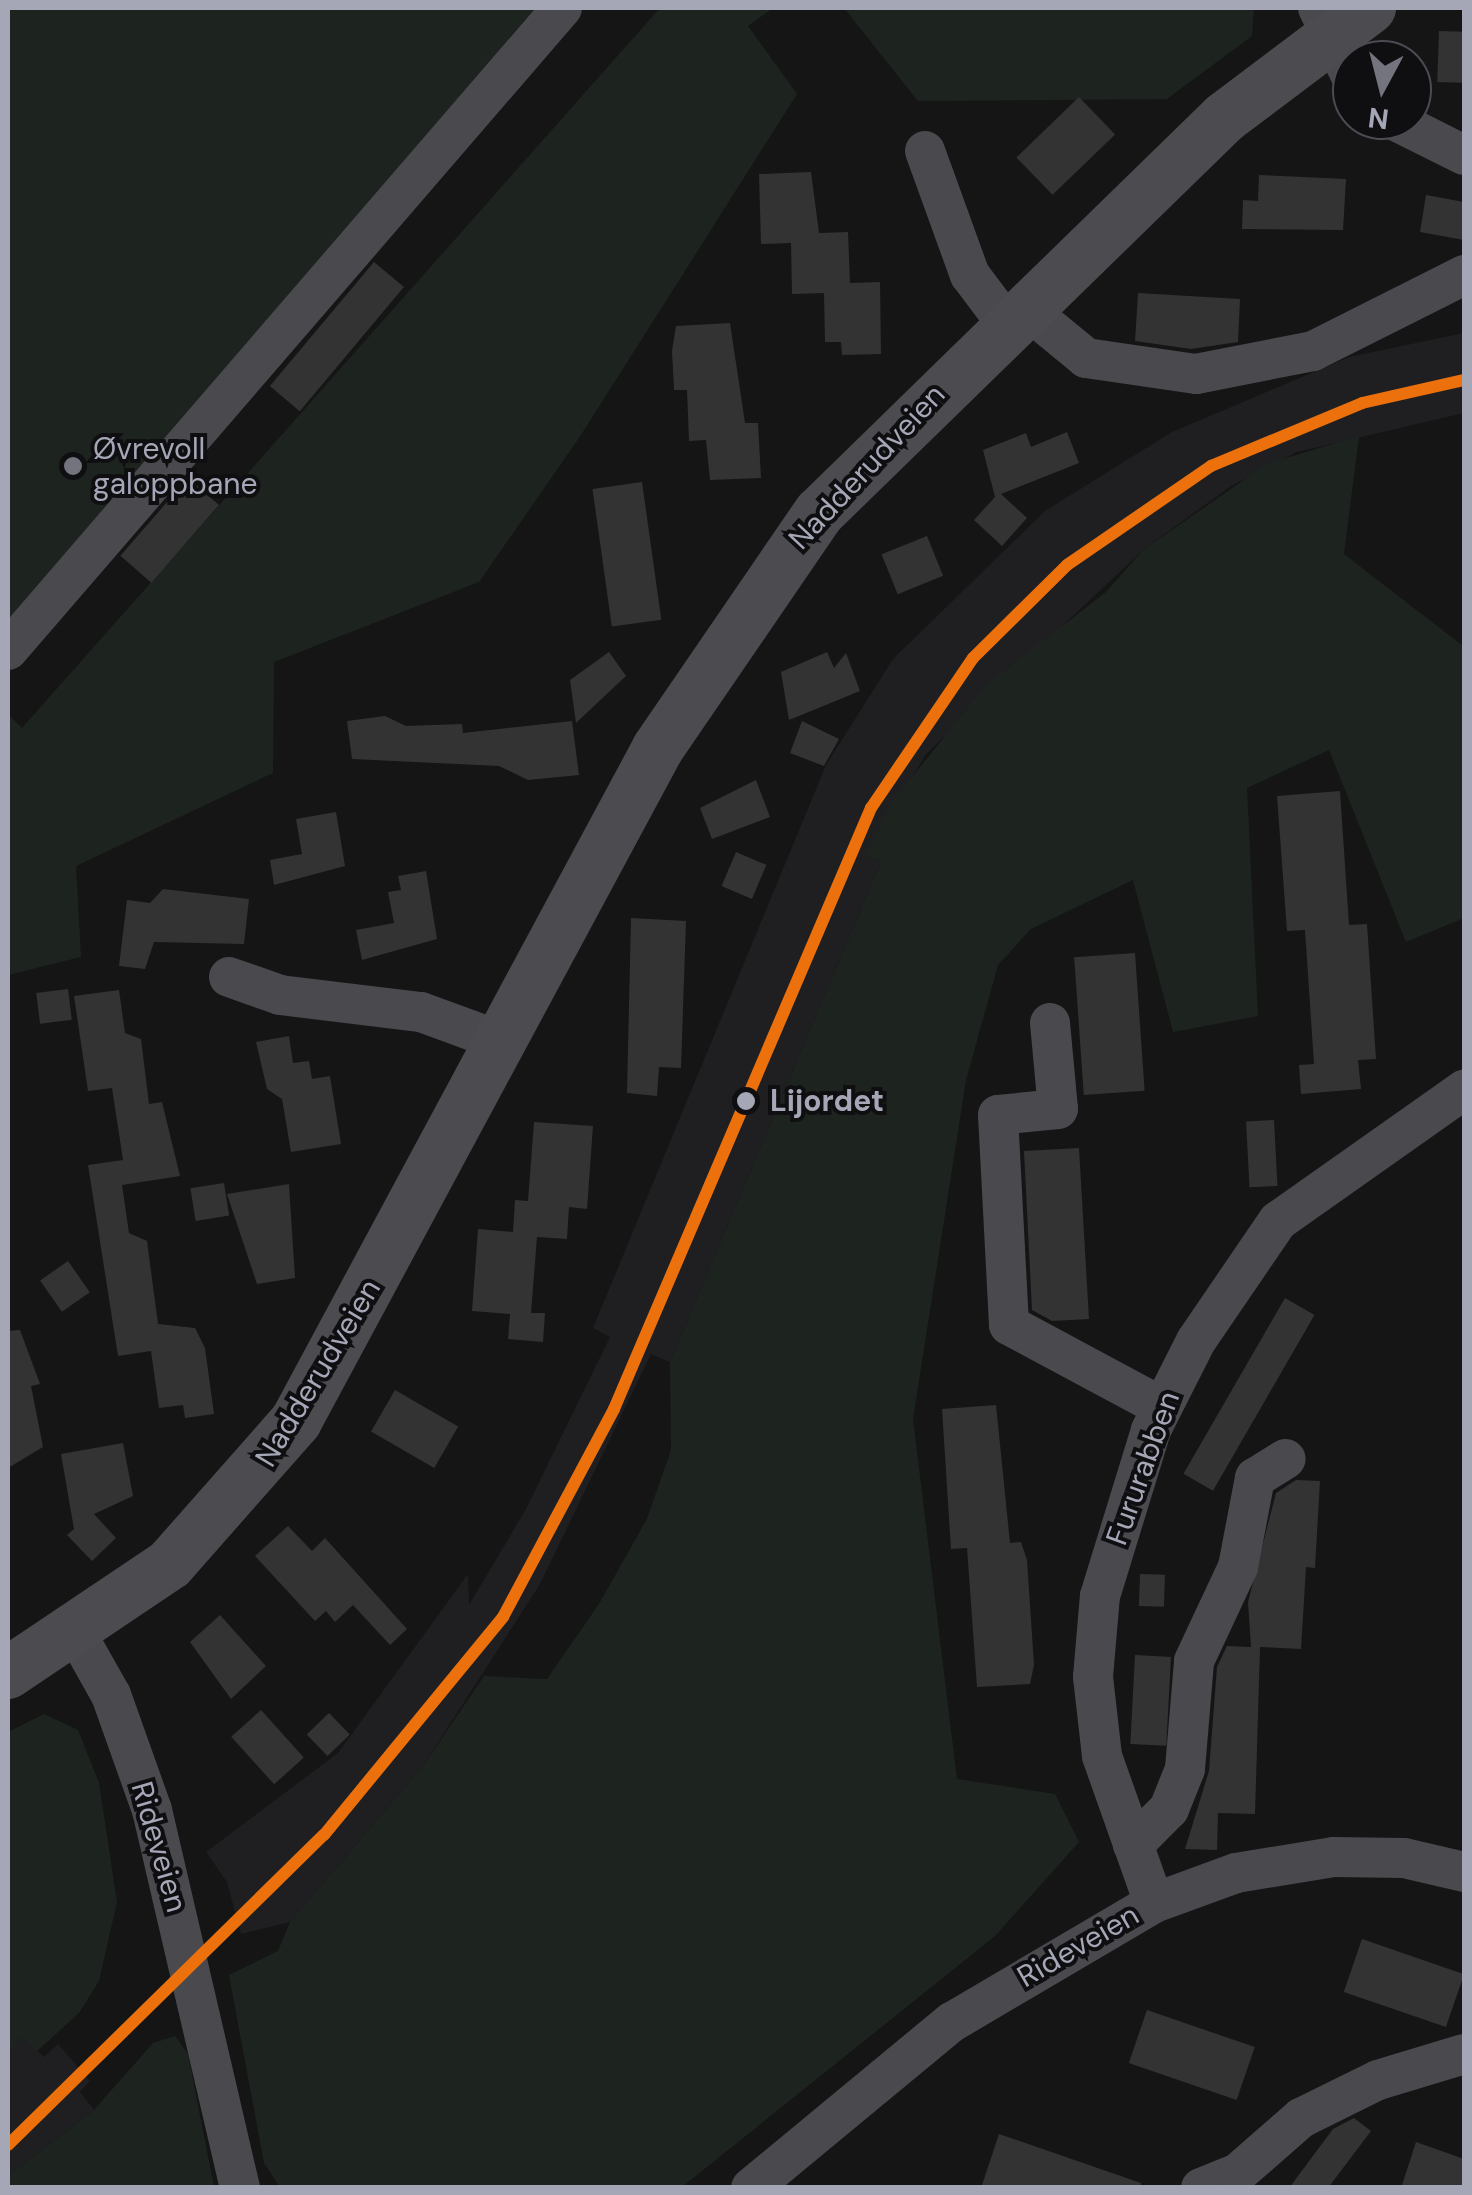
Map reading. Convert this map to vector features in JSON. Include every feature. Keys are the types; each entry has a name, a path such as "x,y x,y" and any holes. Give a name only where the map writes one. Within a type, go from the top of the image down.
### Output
{"main road":[{"name":"Nadderudveien","path":"8,1674 76,1633 170,1564 272,1455 728,635 818,513 1015,315 1342,32"}],"street":[{"path":"8,650 562,8"},
{"path":"1432,139 1464,155"},
{"path":"925,151 970,275 1015,315 1086,358 1196,374 1313,351 1464,276"},
{"path":"229,977 280,995 421,1012 502,1042"},
{"path":"1050,1022 1058,1109 998,1115 1009,1324 1160,1406"},
{"name":"Fururabben","path":"1154,1902 1102,1756 1094,1630 1160,1406 1278,1221 1464,1090"},
{"path":"1132,1845 1153,1833 1174,1796 1194,1661 1238,1567 1255,1478 1285,1459"},
{"name":"Rideveien","path":"76,1633 111,1695 152,1810 240,2188"},
{"name":"Rideveien","path":"751,2188 939,2031 1154,1902 1236,1874 1334,1857 1404,1858 1464,1872"},
{"path":"1201,2188 1238,2173 1301,2118 1378,2080 1464,2054"}],"shaded area":[{"name":"Øvrevoll galoppbane","path":"8,8 535,8 8,622"},
{"path":"660,8 773,8 748,26 797,94 581,435 479,582 274,662 273,773 76,866 81,957 8,975 8,714 22,728"},
{"path":"844,8 1254,8 1252,36 1167,99 918,101"},
{"path":"1464,333 1464,413 1297,452 1231,486 1143,550 926,754 866,855 881,862 670,1362 651,1354 540,1584 423,1766 290,1922 241,1934 227,1882 206,1852 338,1753 468,1574 469,1605 526,1509 610,1337 593,1328 826,765 893,659 1045,511 1172,432 1349,357"},
{"path":"1359,436 1344,554 1463,646 1464,918 1406,942 1329,750 1247,788 1258,1016 1173,1032 1133,880 1031,929 998,965 966,1080 913,1419 957,1779 1055,1794 1079,1842 995,1936 682,2187 280,2187 264,2163 229,1975 278,1951 290,1922 423,1766 484,1676 547,1679 599,1604 647,1519 671,1450 670,1362 881,862 865,855 892,802 985,686 1106,592 1143,550 1267,464"},
{"path":"44,1714 78,1730 99,1783 117,1902 99,1981 79,2013 37,2051 22,2037 8,2054 8,1732"},
{"path":"22,2036 44,2057 58,2044 90,2081 80,2092 94,2110 8,2176 8,2054"},
{"path":"175,2036 188,2054 214,2187 8,2187 8,2176 94,2110 153,2043"}],"building":[{"path":"1439,31 1464,32 1462,83 1437,82"},
{"path":"1079,97 1115,134 1053,195 1016,157"},
{"path":"811,172 819,233 848,232 850,283 880,282 881,354 842,355 841,342 825,342 824,293 792,294 791,243 761,244 759,174"},
{"path":"1259,175 1346,179 1343,230 1242,229 1243,200 1258,201"},
{"path":"1426,195 1464,202 1464,240 1420,232"},
{"path":"374,262 404,287 300,411 270,386"},
{"path":"1138,293 1240,299 1238,342 1191,349 1135,341"},
{"path":"730,323 745,423 758,423 761,478 710,480 706,440 689,441 687,390 674,390 672,351 676,326"},
{"path":"1067,432 1079,463 1001,494 1027,518 1002,546 974,520 995,497 983,450 1026,433 1031,447"},
{"path":"188,478 219,505 151,583 120,556"},
{"path":"642,482 661,620 612,627 592,489"},
{"path":"927,536 943,576 898,594 882,554"},
{"path":"609,652 626,676 576,723 570,680"},
{"path":"827,652 834,668 846,653 860,691 789,720 781,672"},
{"path":"385,716 406,726 462,724 463,733 572,721 579,775 528,780 499,766 352,759 347,721"},
{"path":"802,721 839,739 824,766 790,753"},
{"path":"756,780 770,817 712,839 700,808"},
{"path":"1340,791 1349,925 1367,924 1376,1059 1358,1060 1361,1089 1301,1094 1299,1065 1314,1064 1305,930 1287,931 1277,796"},
{"path":"336,812 345,866 274,885 270,860 302,854 296,819"},
{"path":"736,852 766,865 752,899 722,886"},
{"path":"426,871 437,939 362,960 356,930 394,923 388,892 401,890 398,876"},
{"path":"163,889 249,899 244,944 154,942 145,969 119,966 127,900 150,903"},
{"path":"631,918 686,921 681,1068 659,1067 657,1096 627,1093"},
{"path":"1135,953 1145,1091 1084,1095 1074,957"},
{"path":"68,989 72,1020 40,1024 36,993"},
{"path":"119,990 125,1033 141,1039 149,1104 162,1102 180,1176 122,1185 129,1233 147,1241 158,1324 195,1328 205,1348 214,1414 185,1418 183,1405 159,1408 151,1351 118,1356 88,1165 123,1160 112,1088 88,1091 74,996"},
{"path":"289,1036 293,1063 309,1061 312,1079 330,1076 341,1144 291,1152 282,1099 267,1089 256,1042"},
{"path":"1274,1120 1277,1186 1249,1187 1246,1121"},
{"path":"534,1122 593,1126 587,1209 569,1207 567,1239 537,1237 531,1313 545,1313 543,1342 508,1339 510,1314 472,1311 478,1229 513,1232 515,1200 528,1201"},
{"path":"1079,1148 1089,1319 1052,1321 1032,1310 1024,1151"},
{"path":"224,1183 229,1216 196,1221 190,1188"},
{"path":"289,1184 295,1278 257,1284 227,1194"},
{"path":"68,1261 90,1292 62,1312 40,1281"},
{"path":"1285,1298 1314,1315 1213,1491 1184,1474"},
{"path":"20,1330 40,1384 31,1386 43,1447 8,1468 8,1331"},
{"path":"395,1390 458,1426 434,1468 371,1432"},
{"path":"996,1405 1010,1543 1021,1542 1027,1560 1034,1665 1030,1684 977,1687 967,1548 951,1549 942,1409"},
{"path":"123,1443 133,1496 94,1514 116,1538 92,1561 67,1535 74,1529 61,1454"},
{"path":"1296,1480 1320,1481 1315,1568 1306,1567 1301,1649 1260,1647 1255,1814 1218,1813 1217,1850 1185,1849 1209,1771 1217,1667 1227,1646 1251,1647 1248,1602 1276,1493"},
{"path":"288,1526 312,1551 325,1538 407,1629 390,1645 353,1605 335,1622 326,1611 315,1621 255,1556"},
{"path":"1140,1574 1165,1575 1164,1607 1139,1606"},
{"path":"220,1615 266,1666 231,1699 190,1642"},
{"path":"1135,1655 1171,1657 1166,1746 1130,1744"},
{"path":"261,1710 304,1758 274,1784 231,1737"},
{"path":"329,1713 350,1735 328,1756 307,1735"},
{"path":"1362,1939 1464,1974 1446,2027 1344,1992"},
{"path":"1147,2010 1255,2047 1237,2100 1129,2063"},
{"path":"1354,2118 1371,2131 1328,2188 1289,2188 1333,2129"},
{"path":"999,2134 1141,2183 1140,2188 981,2188"},
{"path":"1416,2142 1464,2159 1464,2188 1401,2188"}],"transit line":[{"path":"8,2145 324,1835 503,1617 614,1409 871,808 973,658 1067,565 1211,466 1362,403 1464,380"}],"place":[{"name":"Øvrevoll galoppbane","path":"73,466"},
{"name":"Lijordet","path":"746,1101"}]}
